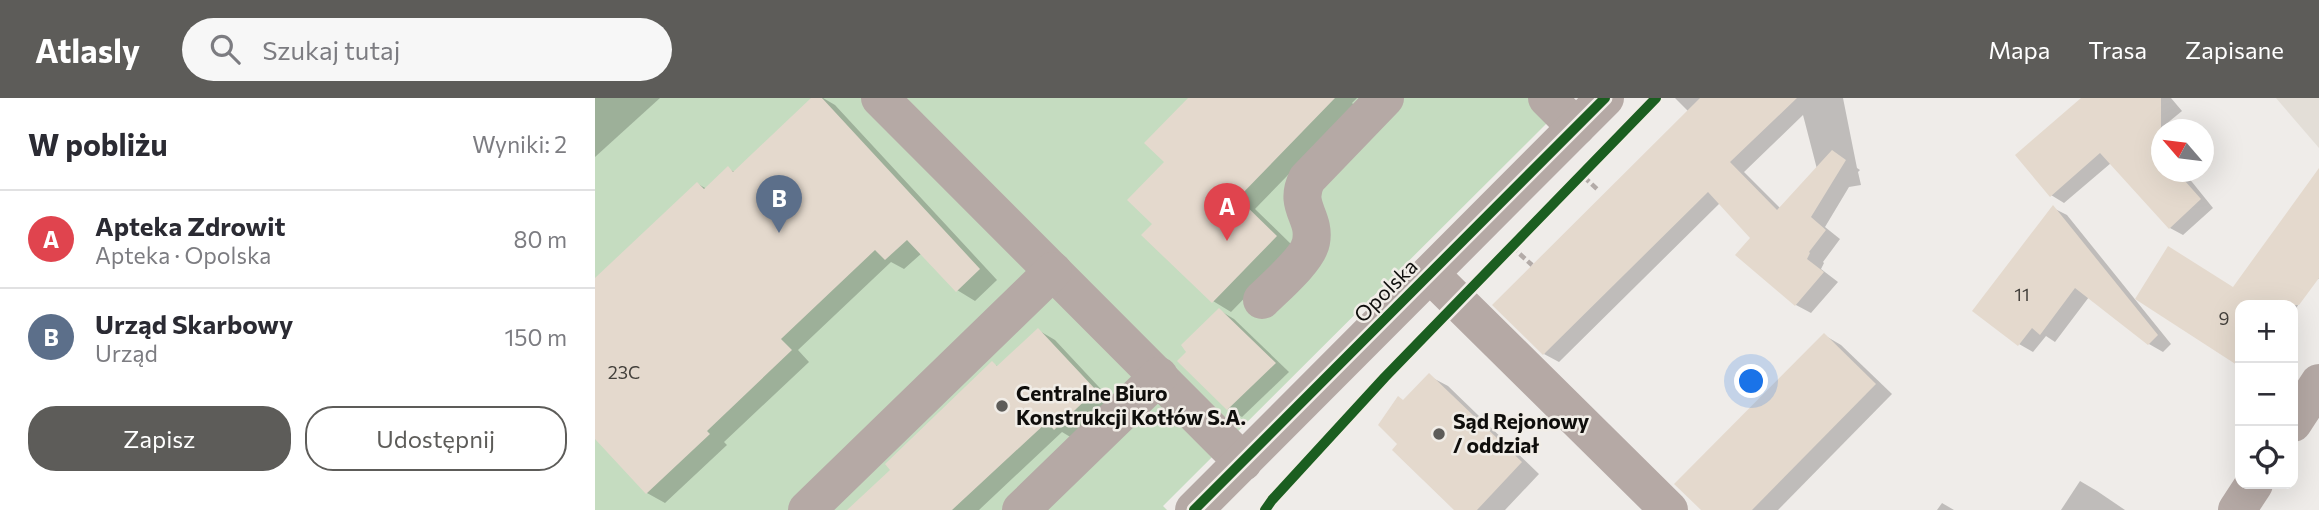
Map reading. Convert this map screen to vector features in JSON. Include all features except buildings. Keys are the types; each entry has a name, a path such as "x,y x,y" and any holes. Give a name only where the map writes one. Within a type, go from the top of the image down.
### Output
{"street":[{"path":"880,98 1243,462"},
{"path":"1262,300 1308,251 1310,222 1301,196 1307,179 1385,98"},
{"path":"1547,98 1576,127"},
{"name":"Opolska","path":"1194,510 1605,98"},
{"path":"807,510 1053,271"},
{"path":"1430,274 1669,510"},
{"path":"1021,510 1159,376"},
{"path":"2298,416 2319,383"}],"path":[{"path":"1581,174 1597,189"},
{"path":"1511,247 1532,265"}],"shaded area":[{"path":"2276,98 2319,98 2319,148"}],"green space":[{"path":"595,98 1572,98 1163,506 1167,510 595,510"}],"cycle path":[{"path":"1194,510 1605,98"},
{"path":"1265,510 1385,377 1656,98"}],"place":[{"name":"Urząd Skarbowy","path":"779,233"},
{"name":"Apteka Zdrowit","path":"1227,241"},
{"name":"Centralne Biuro Konstrukcji Kotłów S.A.","path":"1002,406"},
{"name":"Sąd Rejonowy / oddział","path":"1439,434"}]}
